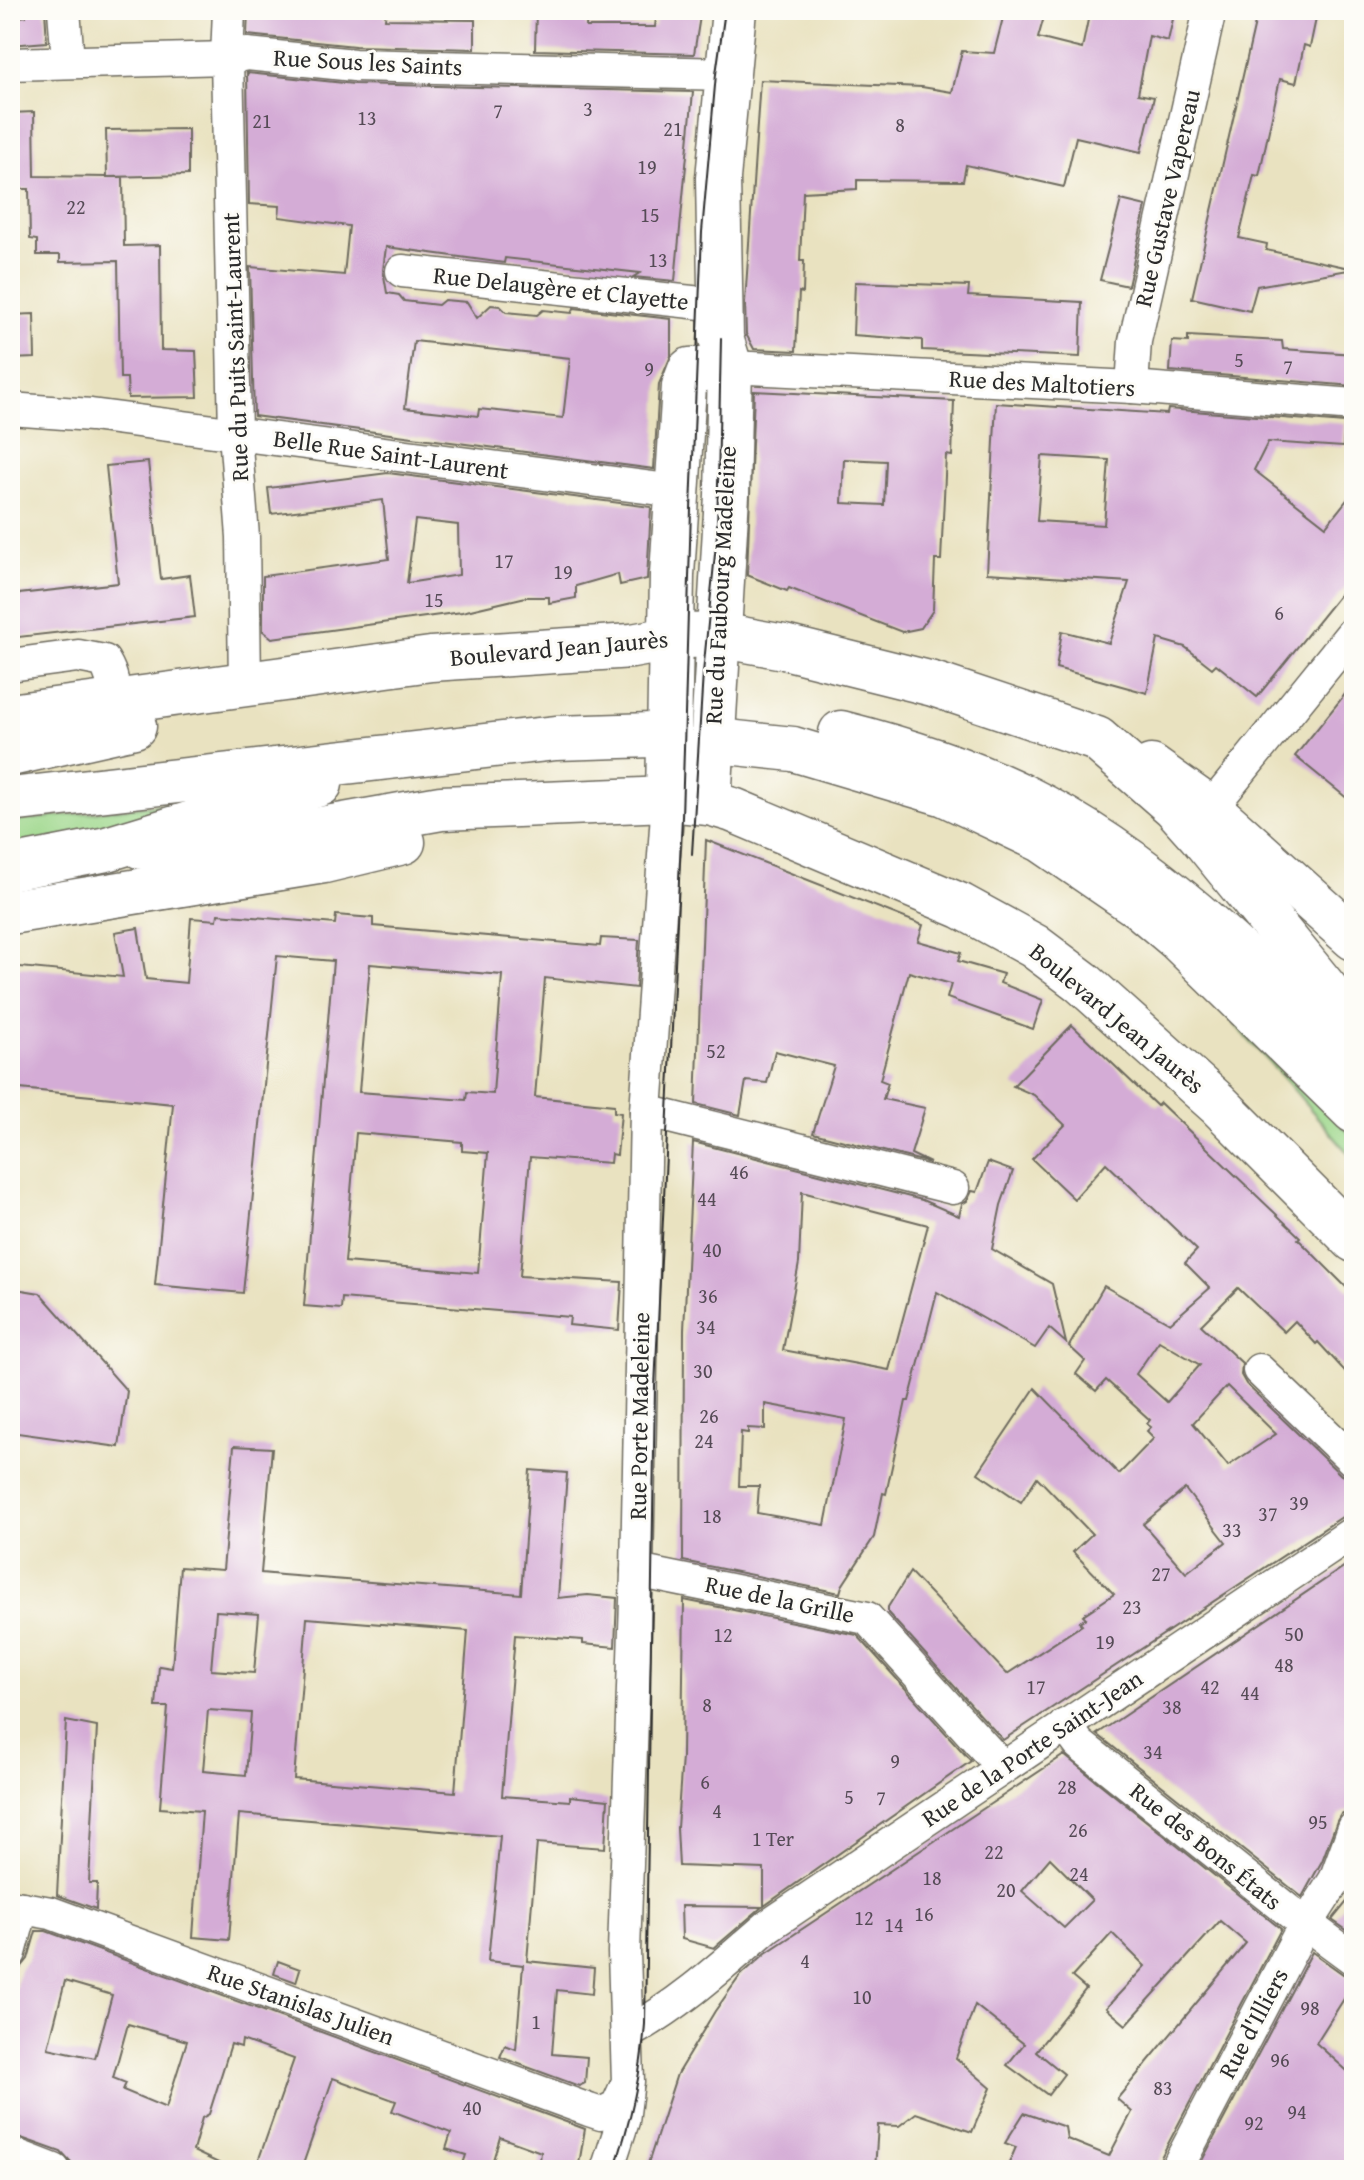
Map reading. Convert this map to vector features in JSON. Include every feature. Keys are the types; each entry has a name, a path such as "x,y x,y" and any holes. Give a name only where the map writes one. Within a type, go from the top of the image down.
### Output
{"main road":[{"path":"723,337 718,178 734,10"},
{"name":"Rue du Faubourg Madeleine","path":"689,801 671,639 676,491 684,386 690,370 723,337"},
{"name":"Rue du Faubourg Madeleine","path":"689,801 719,635 727,495 723,337"},
{"name":"Boulevard Jean Jaurès","path":"10,716 431,659 632,646 719,635 784,647 933,684 1097,739 1131,754 1210,809 1354,938"},
{"path":"10,754 225,705 490,657"},
{"path":"10,773 556,713 654,723 556,738 10,800"},
{"path":"1354,1065 1285,995 1190,908 1142,870 1026,798 914,752 837,731 729,729 945,794 1042,840 1140,907 1178,939 1354,1111"},
{"name":"Boulevard Jean Jaurès","path":"1097,739 1175,807 1354,1024"},
{"path":"10,868 107,849 409,754"},
{"name":"Boulevard Jean Jaurès","path":"107,849 259,840 441,808 689,801 733,810 961,906 1034,946 1082,982 1154,1044 1354,1240"},
{"name":"Boulevard Jean Jaurès","path":"10,912 324,861 561,805"}],"street":[{"path":"64,10 68,61"},
{"name":"Rue du Puits Saint-Laurent","path":"229,10 227,58 235,433 243,537 245,684"},
{"name":"Rue Gustave Vapereau","path":"1132,387 1135,341 1210,10"},
{"name":"Rue Sous les Saints","path":"10,64 227,58 247,54 354,65 727,74"},
{"name":"Rue Delaugère et Clayette","path":"402,271 723,337"},
{"name":"Rue des Maltotiers","path":"723,337 1132,387 1354,405"},
{"name":"Belle Rue Saint-Laurent","path":"10,409 91,415 676,491"},
{"path":"1210,809 1354,631"},
{"path":"10,665 78,656 104,661 113,681 110,703"},
{"name":"Rue Porte Madeleine","path":"607,2170 623,2121 628,2082 624,1952 637,1571 646,1111 689,801"},
{"path":"646,1111 953,1188"},
{"path":"1259,1370 1354,1461"},
{"name":"Rue de la Porte Saint-Jean","path":"628,2033 656,2018 717,1972 768,1926 1354,1532"},
{"name":"Rue de la Grille","path":"637,1571 867,1618 1002,1767"},
{"name":"Rue des Bons États","path":"1065,1725 1079,1744 1354,1959"},
{"name":"Rue d'Illiers","path":"1176,2170 1306,1924 1344,1872 1354,1828"},
{"path":"10,1953 16,1907"},
{"name":"Rue Stanislas Julien","path":"16,1907 51,1913 601,2114 617,2106 628,2082"},
{"path":"10,2153 54,2170"}],"green space":[{"path":"235,795 10,852 10,822"},
{"path":"1217,1005 1293,1075 1354,1138 1354,1160 1288,1083"}],"building":[{"path":"26,10 45,10 47,42 10,45 10,18 26,16"},
{"path":"248,10 386,10 385,19 475,20 475,49 355,46 247,35"},
{"path":"536,10 587,10 586,27 655,27 657,10 701,10 694,54 535,50"},
{"path":"1005,10 1046,10 1038,38 1082,49 1090,10 1175,10 1168,41 1149,36 1138,94 1154,97 1141,152 1076,137 1064,187 966,165 963,181 857,180 857,189 803,192 800,261 804,261 803,293 799,292 796,351 754,349 746,334 745,303 760,80 922,87 952,92 962,51 994,53"},
{"path":"1258,10 1301,10 1317,14 1310,47 1304,45 1296,83 1280,79 1259,176 1254,175 1239,238 1267,244 1266,250 1354,269 1257,286 1250,311 1192,298"},
{"path":"247,73 354,84 693,92 675,281 633,277 640,273 505,258 504,263 386,247 383,270 387,293 399,295 404,301 438,305 444,300 467,302 477,318 491,305 500,306 506,312 537,315 543,310 572,313 574,308 671,319 671,356 659,384 654,469 254,416 250,267 344,275 349,226 279,217 280,206 249,204","holes":["414,341 570,358 563,418 479,409 478,416 405,408"]},
{"path":"34,112 35,176 107,177 106,130 188,129 188,175 108,177 123,177 124,246 160,245 161,350 196,351 198,397 128,398 127,378 120,378 118,261 60,262 60,255 37,255 37,240 30,239 29,189 10,189 10,113"},
{"path":"1121,200 1146,206 1128,286 1100,280"},
{"path":"855,282 969,286 968,296 1082,302 1080,357 922,350 922,340 853,335"},
{"path":"34,314 35,358 10,359 10,315"},
{"path":"1188,336 1282,341 1283,349 1354,354 1354,386 1170,371 1172,341 1188,342"},
{"path":"754,391 954,401 952,456 946,455 941,560 935,560 933,610 921,628 902,632 747,575","holes":["844,459 886,461 884,505 842,503"]},
{"path":"996,403 1167,414 1168,409 1345,423 1343,447 1268,442 1254,470 1326,526 1354,491 1354,577 1257,697 1216,664 1212,668 1185,647 1158,639 1147,693 1056,668 1062,631 1109,643 1129,582 987,573","holes":["1042,456 1109,460 1104,525 1037,521"]},
{"path":"148,462 161,579 190,575 195,617 10,638 10,595 118,583 106,466"},
{"path":"388,473 651,507 647,579 620,585 618,574 576,586 576,598 549,603 549,597 526,597 462,612 272,638 263,631 263,576 389,559 383,500 271,514 268,488","holes":["415,520 458,525 459,575 407,583"]},
{"path":"1354,683 1354,804 1295,756"},
{"path":"706,840 923,925 918,941 961,953 958,961 1003,974 1000,983 1043,1000 1033,1029 947,998 951,984 909,972 880,1080 888,1083 883,1099 925,1108 911,1154 930,1163 813,1133 834,1066 775,1051 767,1083 746,1081 740,1115 696,1104"},
{"path":"218,914 335,924 336,915 373,918 373,926 600,946 601,938 639,940 636,988 545,978 535,1097 614,1105 614,1112 621,1113 617,1155 611,1154 610,1163 530,1157 520,1276 622,1282 619,1330 569,1325 570,1317 342,1298 341,1309 304,1306 333,961 277,956 243,1293 155,1285 173,1104 10,1088 10,966 123,977 115,932 138,928 146,979 186,983 191,918 217,920","holes":["370,964 502,975 493,1094 467,1092 466,1100 359,1092","356,1133 462,1142 462,1151 488,1153 478,1273 345,1262"]},
{"path":"1072,1025 1157,1106 1160,1103 1300,1237 1298,1239 1354,1295 1354,1381 1295,1321 1284,1332 1238,1288 1201,1325 1242,1363 1241,1375 1246,1384 1341,1475 1354,1479 1354,1509 1003,1740 888,1613 888,1607 910,1572 1007,1674 1082,1625 1079,1622 1086,1618 1083,1615 1114,1594 1073,1552 1092,1534 1037,1477 1021,1502 978,1473 1035,1388 1119,1474 1154,1438 1147,1431 1151,1427 1147,1424 1150,1420 1106,1380 1096,1391 1076,1374 1085,1361 1069,1346 1104,1286 1170,1323 1210,1288 1185,1263 1197,1250 1106,1163 1074,1199 1032,1159 1065,1125 1034,1095 1013,1086","holes":["1159,1341 1200,1365 1167,1402 1136,1374","1227,1386 1276,1434 1228,1466 1193,1423","1185,1489 1226,1542 1186,1573 1143,1524"]},
{"path":"693,1142 922,1200 959,1216 962,1204 972,1191 977,1192 988,1162 1013,1171 1001,1205 992,1249 1052,1284 1066,1343 1049,1328 1035,1348 937,1292 909,1401 906,1401 874,1537 840,1593 683,1561 684,1330","holes":["802,1192 928,1225 889,1370 783,1350 799,1263","765,1404 846,1419 825,1525 757,1513 759,1486 739,1486 741,1432 748,1433 748,1428 765,1429"]},
{"path":"10,1288 40,1293 127,1391 119,1447 10,1432"},
{"path":"234,1446 272,1448 261,1573 282,1575 521,1594 530,1470 567,1473 558,1598 588,1595 617,1598 615,1647 583,1644 583,1640 515,1635 502,1796 570,1801 570,1796 608,1800 605,1848 537,1843 527,1961 594,1968 592,1994 557,1990 552,2054 587,2057 585,2083 579,2086 500,2057 505,2045 516,2049 523,1965 488,1961 500,1836 239,1814 229,1940 193,1937 202,1811 160,1808 168,1707 156,1707 159,1666 172,1668 180,1567 223,1570","holes":["216,1611 259,1614 254,1673 211,1670","307,1618 468,1631 455,1792 294,1779","208,1710 251,1713 246,1775 203,1771"]},
{"path":"1354,1560 1354,1802 1337,1821 1322,1861 1302,1897 1097,1734"},
{"path":"684,1600 857,1635 971,1761 764,1906 764,1869 679,1866 677,1828 682,1757"},
{"path":"66,1721 97,1727 89,1883 97,1883 96,1909 57,1895"},
{"path":"1064,1755 1281,1929 1157,2170 1006,2170 1016,2147 1005,2143 1024,2113 1065,2127 1067,2139 1109,2156 1132,2112 1117,2099 1246,1943 1220,1921 1126,2025 1106,2008 1145,1966 1112,1933 1072,1977 1086,1989 1036,2051 1064,2074 1048,2095 1007,2065 1024,2044 975,2005 956,2058 991,2088 972,2132 916,2113 899,2126 878,2125 875,2170 646,2170 677,2074 740,1976 766,1953","holes":["1050,1858 1092,1900 1064,1928 1022,1891"]},
{"path":"1354,1893 1354,1935 1332,1920"},
{"path":"681,1906 762,1907 714,1948 682,1939"},
{"path":"36,1931 46,1931 585,2129 578,2170 539,2170 541,2152 500,2137 490,2170 461,2170 466,2155 446,2149 451,2133 392,2111 396,2101 333,2078 301,2170 255,2170 294,2059 242,2040 241,2047 231,2044 209,2114 202,2118 193,2151 233,2170 90,2170 71,2163 61,2152 10,2134 10,2009 20,1969 28,1959","holes":["65,1981 112,1995 95,2058 48,2048","128,2024 187,2041 166,2108 123,2090 126,2083 113,2078"]},
{"path":"1312,1952 1354,1978 1316,2043 1354,2077 1354,2170 1197,2170"},
{"path":"278,1961 300,1969 296,1982 274,1974"}],"tram line":[{"path":"614,2170 634,2098 645,2024 655,1387 682,817 702,232 725,10"},
{"path":"692,854 703,673 717,534 721,338"}]}
